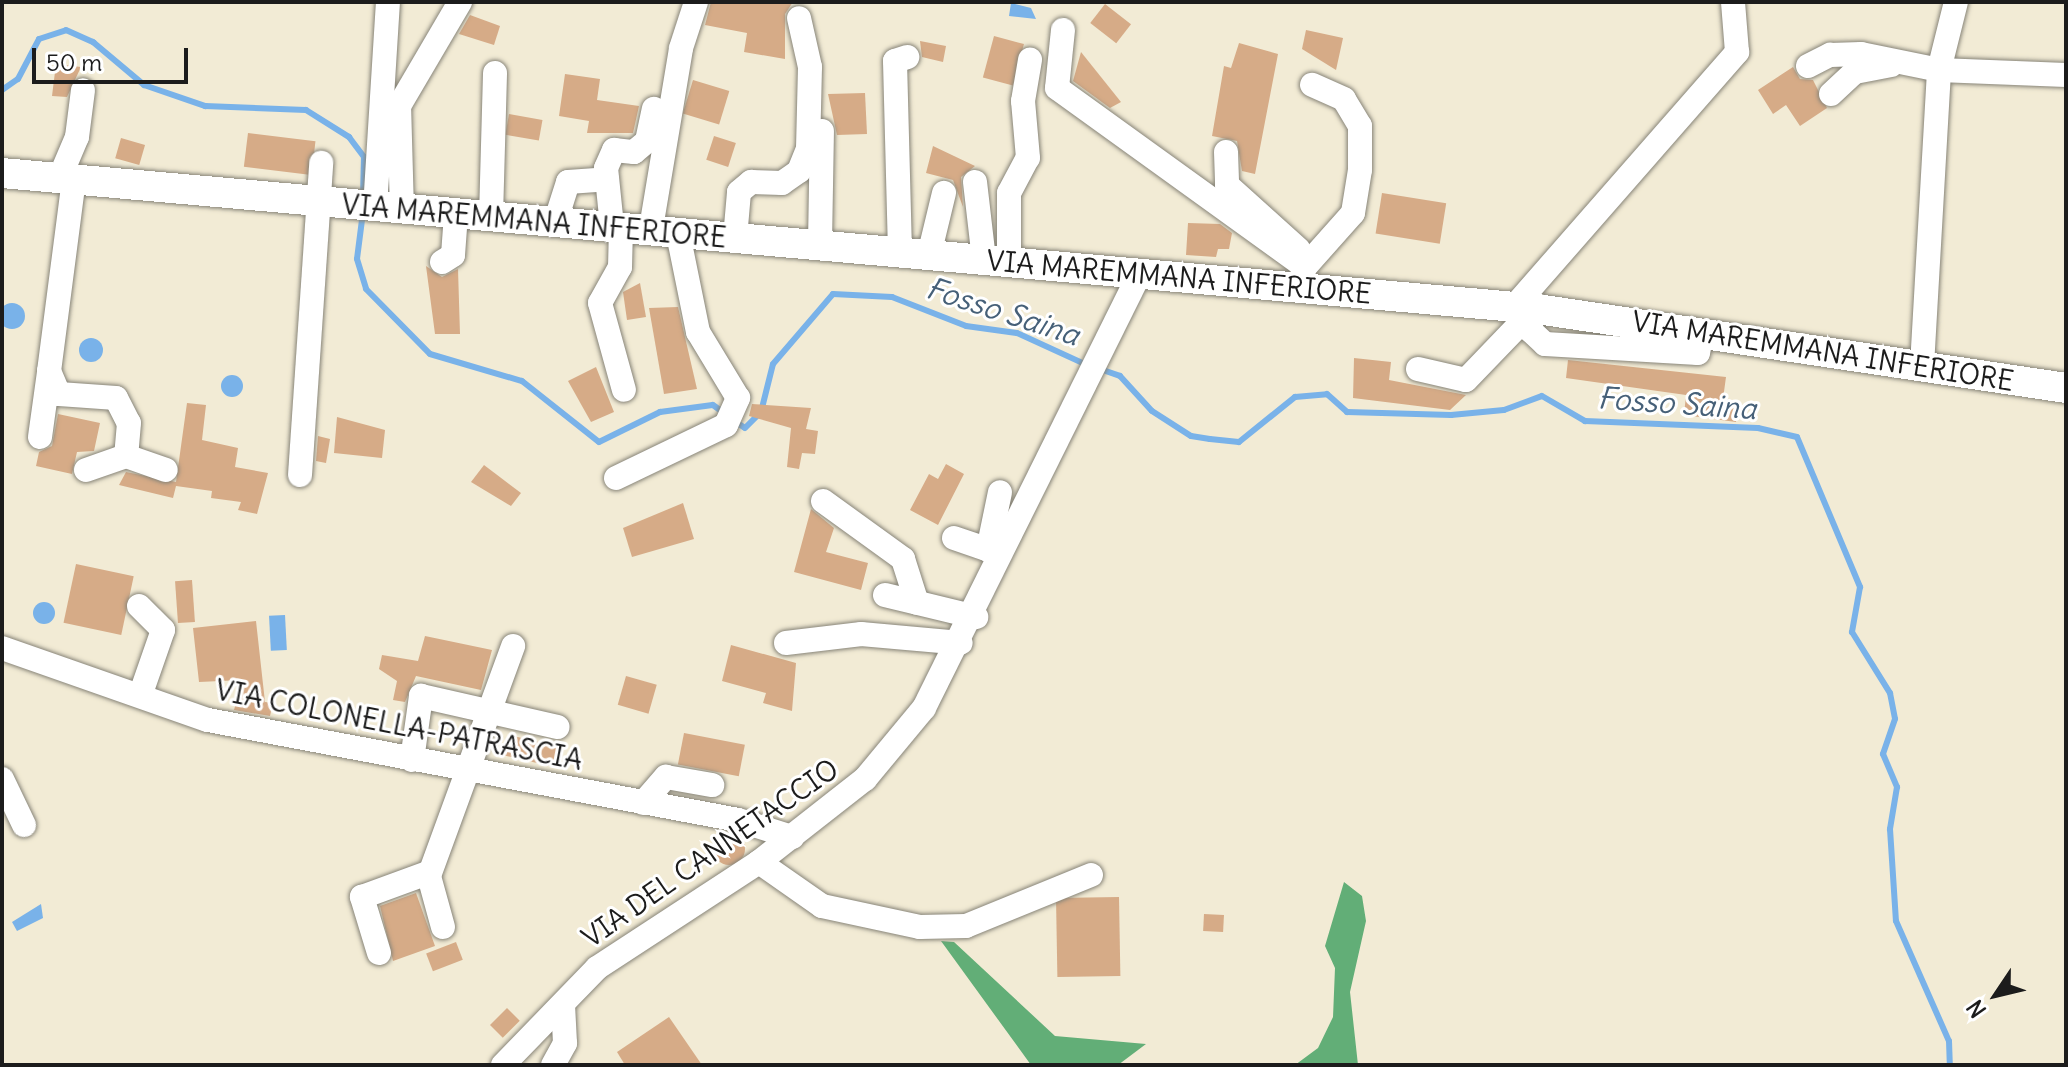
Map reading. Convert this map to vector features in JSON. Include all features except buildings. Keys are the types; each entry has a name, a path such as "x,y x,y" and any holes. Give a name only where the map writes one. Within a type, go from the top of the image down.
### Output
{"main road":[{"name":"VIA MAREMMANA INFERIORE","path":"2,173 362,207 820,243 996,261 1140,272 1303,273 2066,388"}],"street":[{"path":"300,475 362,207 388,2"},
{"path":"362,207 399,106 460,2"},
{"path":"624,390 600,303 641,229 681,48 696,2"},
{"path":"1418,369 1466,380 1517,327 1522,308 1737,52 1733,2"},
{"path":"1922,366 1939,70 1956,2"},
{"path":"735,238 739,192 751,182 782,183 799,171 808,149 810,67 799,18"},
{"path":"1063,30 1057,88 1303,273"},
{"path":"1808,66 1830,55 1903,62 1939,70 2066,75"},
{"path":"907,57 895,61 914,253"},
{"path":"996,261 1009,193 1028,158 1023,101 1030,60"},
{"path":"1831,94 1855,72 1903,62"},
{"path":"491,217 495,73"},
{"path":"1303,273 1353,213 1360,170 1360,126 1344,99 1312,85"},
{"path":"40,437 67,178 77,137 83,90"},
{"path":"616,478 726,425 738,398 641,229 607,179 614,150 634,152 647,141 654,109"},
{"path":"820,243 823,112"},
{"path":"1226,152 1227,185 1268,214 1303,273"},
{"path":"321,163 362,207"},
{"path":"555,223 568,182 607,179"},
{"path":"975,182 996,261"},
{"path":"914,253 944,193"},
{"path":"442,262 453,255 456,214"},
{"name":"VIA DEL CANNETACCIO","path":"503,1065 597,968 759,862 865,779 924,708 976,617 1140,272"},
{"path":"49,371 59,394 116,398 129,423 126,456"},
{"path":"86,470 126,456 166,470"},
{"path":"954,538 988,550 1000,492 1007,483 1032,496"},
{"path":"975,499 1000,492"},
{"path":"823,501 903,559 917,603"},
{"path":"885,595 976,617"},
{"path":"139,606 163,630 141,693"},
{"path":"786,643 861,634 961,643"},
{"path":"443,927 430,872 464,769 493,709 513,646"},
{"name":"VIA COLONELLA-PATRASCIA","path":"2,648 141,693 208,720 643,803 792,837"},
{"path":"412,760 421,696 493,709 558,727"},
{"path":"643,803 666,777 712,785"},
{"path":"2,779 24,825"},
{"path":"759,862 822,906 920,927 966,926 1091,875"},
{"path":"379,953 362,897 430,872"},
{"path":"553,1065 565,1043 563,1006"}],"green space":[{"path":"1344,882 1362,896 1366,921 1350,992 1358,1065 1295,1065 1318,1048 1333,1017 1335,968 1325,946"},
{"path":"941,941 954,942 1055,1036 1146,1044 1118,1065 1031,1065"}],"water":[{"path":"1011,3 1031,8 1036,19 1009,16"},
{"path":"12,303 21,307 25,316 21,325 12,329 3,325 -1,316 3,307"},
{"path":"91,338 99,342 103,350 99,358 91,362 83,358 79,350 83,342"},
{"path":"232,375 240,378 243,386 240,394 232,397 224,394 221,386 224,378"},
{"path":"44,602 52,605 55,613 52,621 44,624 36,621 33,613 36,605"},
{"path":"285,615 287,650 271,651 269,616"},
{"path":"41,904 43,918 17,931 12,922"}],"waterway":[{"name":"Fosso Saina","path":"2,90 18,79 39,39 66,30 93,42 144,85 205,106 306,110 349,137 364,157 363,197"},
{"name":"Fosso Saina","path":"363,212 357,259 366,289 430,354 522,381 599,442 660,412 713,405 724,413"},
{"name":"Fosso Saina","path":"733,420 745,428 761,412 773,364 833,294 892,297 966,326 1017,333 1089,366"},
{"name":"Fosso Saina","path":"1100,369 1120,376 1152,411 1191,436 1239,442 1295,397 1327,394 1347,412 1451,415 1504,410 1542,396 1585,421 1758,428 1797,437 1860,587 1852,632 1890,693 1895,719 1883,754 1897,787 1890,829 1896,921 1949,1041 1950,1065"}]}
